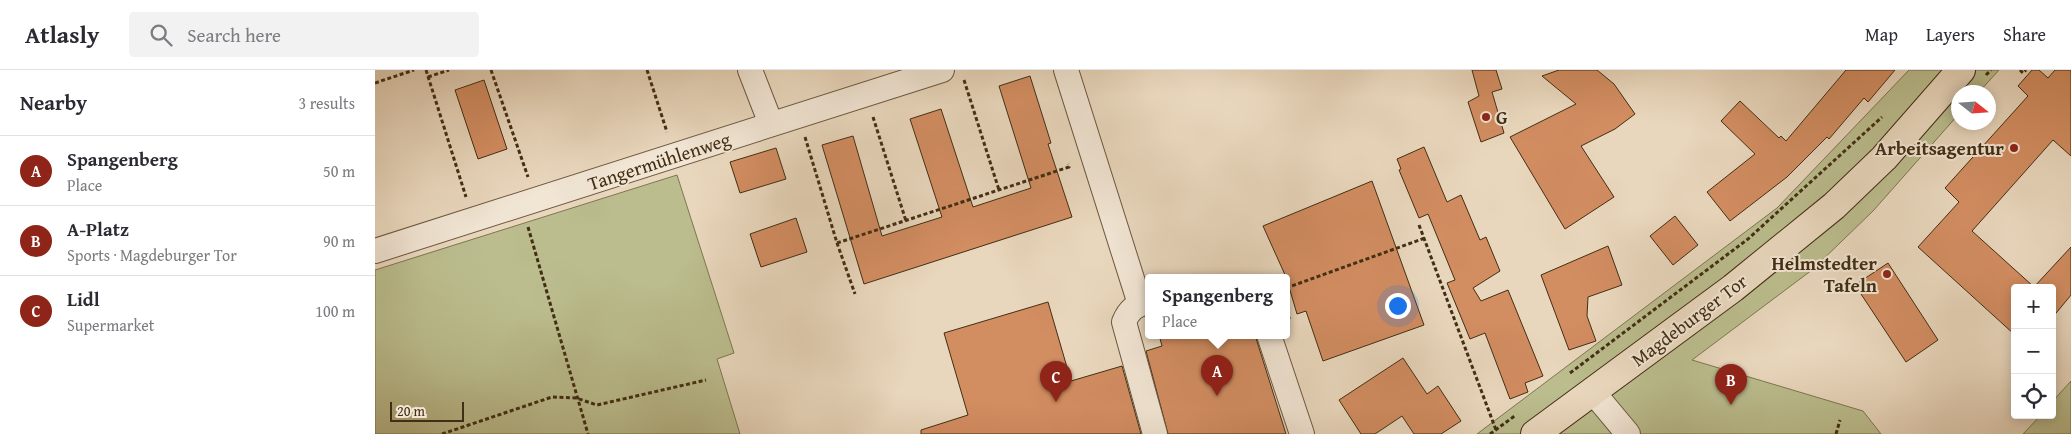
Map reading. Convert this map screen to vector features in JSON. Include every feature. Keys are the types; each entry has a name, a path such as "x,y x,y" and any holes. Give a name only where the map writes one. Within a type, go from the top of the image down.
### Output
{"main road":[{"name":"Magdeburger Tor","path":"1535,434 1733,288 1834,206 1884,158 1961,70"}],"street":[{"path":"750,70 771,124"},
{"name":"Tangermühlenweg","path":"375,251 675,157 798,115 942,70"},
{"path":"1065,70 1144,303 1128,311 1124,322 1155,434"},
{"path":"1270,339 1302,434"},
{"path":"1593,392 1628,434"}],"path":[{"path":"375,82 414,70"},
{"path":"426,70 473,219"},
{"path":"428,77 449,70"},
{"path":"491,70 529,203 576,398 588,434"},
{"path":"647,70 675,157"},
{"path":"2019,70 2023,73 2026,70"},
{"path":"964,79 999,190"},
{"path":"867,94 906,221"},
{"path":"1568,374 1748,239 1888,110"},
{"path":"798,115 837,243 855,294"},
{"path":"837,243 1069,167 1067,158"},
{"path":"1419,225 1496,430"},
{"path":"1290,287 1425,238"},
{"path":"442,434 552,397 576,398 597,405 706,380"},
{"path":"1490,434 1517,413"},
{"path":"1835,434 1840,420"}],"green space":[{"path":"1909,70 1999,70 1985,85 1951,85 1951,123 1873,211 1812,270 1692,360 1863,411 1881,434 1477,434 1777,208"},
{"path":"677,175 734,353 717,359 740,434 375,434 375,270"},
{"path":"2071,381 2071,434 2023,434 2037,419 2056,419 2056,398"}],"building":[{"name":"G","path":"1472,70 1496,70 1502,89 1492,92 1504,133 1481,142 1468,102 1479,96"},
{"path":"1559,70 1597,70 1614,84 1635,114 1615,129 1581,146 1614,197 1565,229 1510,137 1576,104 1542,76"},
{"path":"1846,70 1895,70 1868,102 1864,98 1829,139 1827,137 1787,177 1730,221 1707,192 1755,154 1721,121 1740,101 1779,138 1781,136 1786,141"},
{"path":"2032,70 2039,70 2048,78 2055,70 2071,70 2071,156 2053,140 1972,231 2031,284 2011,284 2011,331 1918,247 1959,202 1945,188 2028,96 2018,86"},
{"path":"1030,76 1051,143 1048,144 1072,217 864,284 822,145 853,136 882,236 942,217 910,119 941,109 973,207 1031,188 999,86"},
{"path":"484,80 507,149 478,159 455,90"},
{"path":"1424,147 1447,202 1461,195 1480,240 1486,237 1500,271 1473,288 1481,301 1508,290 1543,376 1525,383 1528,392 1510,399 1485,333 1470,339 1447,283 1455,280 1428,214 1419,218 1399,170 1401,169 1397,159"},
{"path":"776,148 786,179 740,193 730,162"},
{"path":"1372,181 1424,325 1323,361 1306,311 1297,314 1290,290 1290,274 1285,274 1263,226"},
{"path":"1675,216 1698,245 1673,265 1650,236"},
{"path":"796,218 807,252 761,267 750,234"},
{"path":"1608,246 1622,285 1588,297 1587,316 1596,341 1569,350 1541,275"},
{"path":"2071,247 2071,295 2056,313 2056,284 2037,284"},
{"path":"1888,263 1938,340 1906,362 1855,285"},
{"path":"1048,302 1071,381 1122,366 1141,434 921,434 921,430 968,415 944,333"},
{"path":"1160,339 1256,339 1286,434 1168,434 1146,351 1162,346"},
{"path":"1403,358 1427,394 1438,386 1461,421 1441,434 1414,434 1402,416 1375,434 1361,434 1339,400"}],"place":[{"name":"G","path":"1486,117"},
{"name":"Arbeitsagentur","path":"2014,148"},
{"name":"Helmstedter Tafeln","path":"1887,274"},
{"name":"Spangenberg","path":"1217,396"},
{"name":"Lidl","path":"1056,402"},
{"name":"A-Platz","path":"1731,405"}]}
